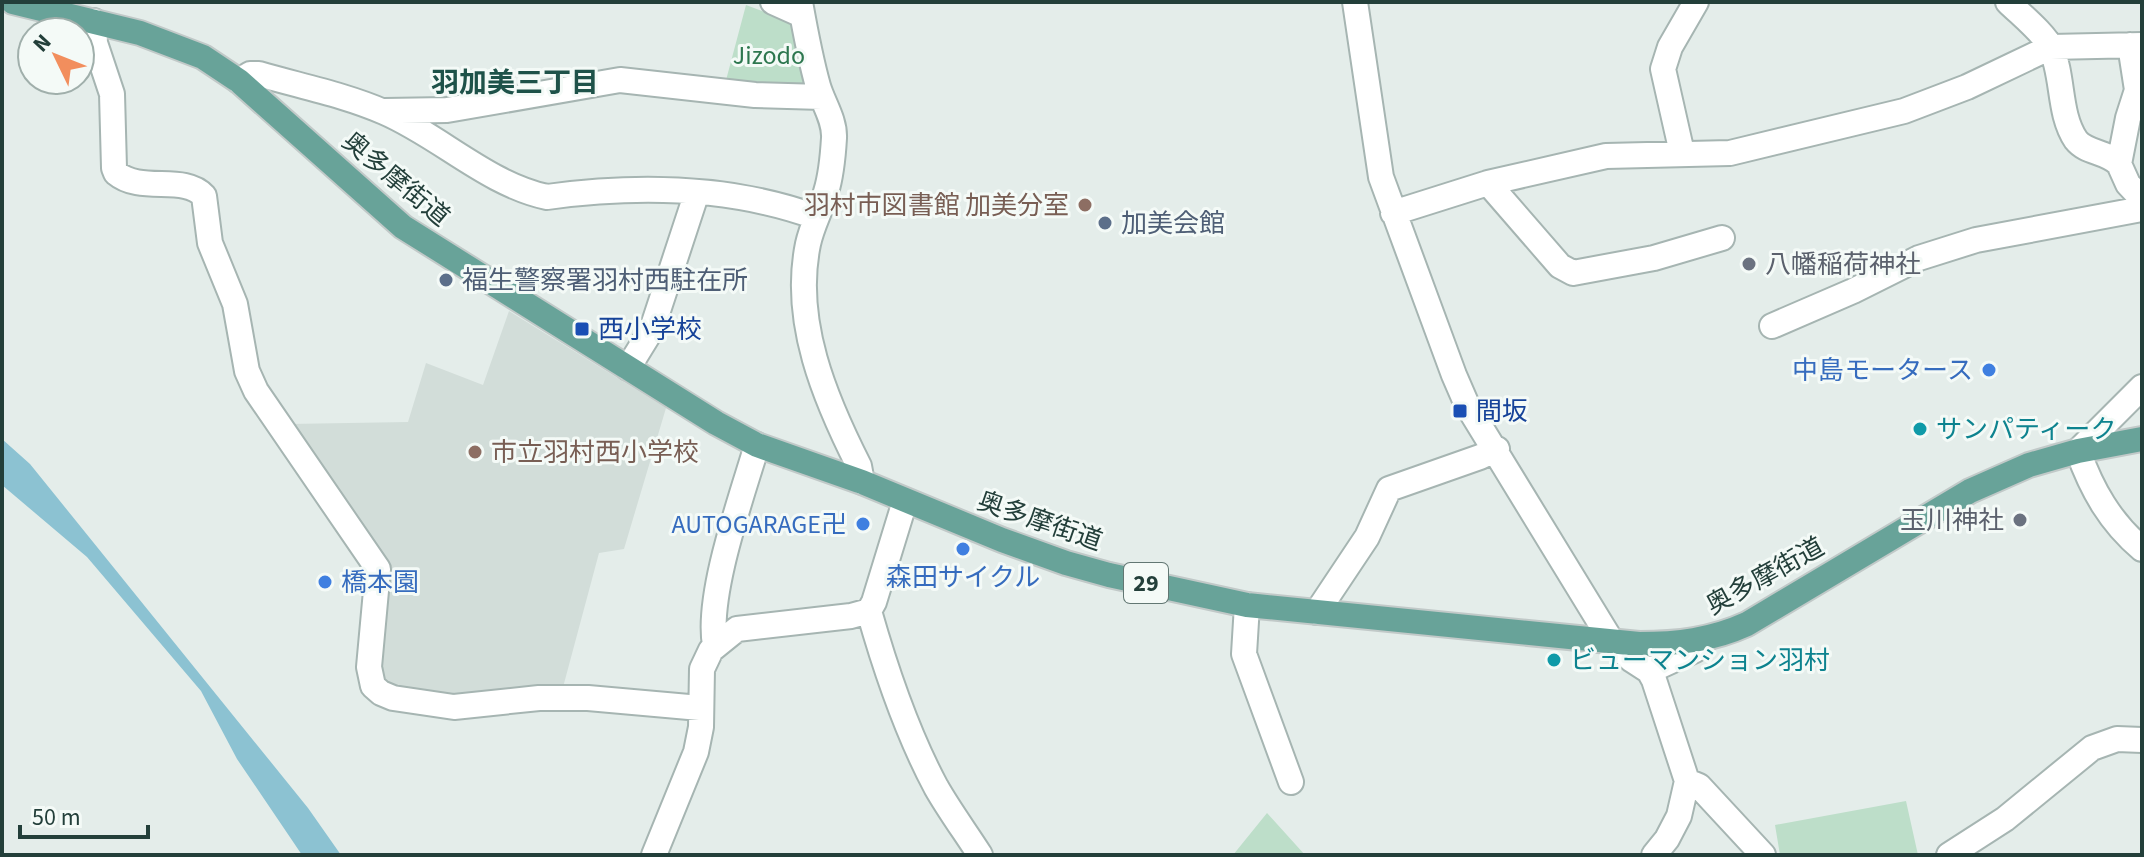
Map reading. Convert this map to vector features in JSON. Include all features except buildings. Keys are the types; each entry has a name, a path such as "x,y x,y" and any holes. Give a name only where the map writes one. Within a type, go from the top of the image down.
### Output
{"main road":[{"name":"奥多摩街道","path":"13,2 73,16"},
{"name":"奥多摩街道","path":"96,22 183,47 203,57 239,81 403,227 716,423 757,445 862,482 1066,563 1247,605 1612,642 1666,644 1706,639 1747,624 1970,491 2029,465 2078,451 2142,439"}],"street":[{"path":"773,2 801,8 822,97 832,122 834,137 828,185 816,217 804,273 807,323 819,371 859,466 862,482"},
{"path":"1355,2 1377,158 1393,213 1467,405 1497,449 1612,642 1649,671 1663,703 1687,781 1679,816 1654,855"},
{"path":"1682,153 1663,69 1670,47 1696,2"},
{"path":"2008,2 2051,47 2067,119 2075,138 2081,146 2111,156 2119,164 2128,184 2142,199"},
{"path":"1393,213 1488,183 1606,156 1730,153 1904,111 1967,87 2051,47 2136,45 2137,90 2119,164"},
{"path":"96,46 112,94 116,173 136,183 190,187 204,196 210,243 231,290 247,371 256,391 378,569 369,667 373,686 386,696 454,707 539,698 588,698 700,708"},
{"path":"239,81 250,74 259,74 383,111 481,169 534,194 547,197 635,188 697,192 778,205 816,217"},
{"path":"383,111 447,110 620,80 755,95 822,97"},
{"path":"1488,183 1560,266 1573,273 1654,258 1722,238"},
{"path":"628,368 652,329 697,192"},
{"path":"1772,326 1919,258 1976,240 2142,209"},
{"path":"2142,387 2078,451 2100,502 2142,549"},
{"path":"715,645 713,630 722,566 757,445"},
{"path":"1317,612 1367,537 1389,489 1497,449"},
{"path":"905,501 869,611 887,675 927,768 980,855"},
{"path":"1247,605 1244,654 1291,782"},
{"path":"654,855 696,752 701,727 702,669 715,645 737,629 851,616 869,611"},
{"path":"1649,671 1695,650 1706,639"},
{"path":"1949,855 2005,819 2092,748 2117,739 2142,740"},
{"path":"1687,781 1699,786 1763,855"}],"shaded area":[{"path":"509,311 666,408 624,549 599,553 562,691 456,701 380,683 378,673 392,569 289,424 408,422 426,363 483,385"}],"green space":[{"name":"Jizodo","path":"746,5 800,25 813,96 725,84"},
{"path":"1906,801 1918,855 1780,855 1775,825"},
{"path":"1267,813 1305,855 1233,855"}],"water":[{"path":"2,439 30,464 308,808 341,855 302,855 237,759 201,691 87,557 2,485"}],"place":[{"name":"羽村市図書館 加美分室","path":"1085,205"},
{"name":"加美会館","path":"1105,223"},
{"name":"八幡稲荷神社","path":"1749,264"},
{"name":"福生警察署羽村西駐在所","path":"446,280"},
{"name":"西小学校","path":"582,329"},
{"name":"中島モータース","path":"1989,370"},
{"name":"間坂","path":"1460,411"},
{"name":"サンパティーク","path":"1920,429"},
{"name":"市立羽村西小学校","path":"475,452"},
{"name":"玉川神社","path":"2020,520"},
{"name":"AUTOGARAGE卍","path":"863,524"},
{"name":"森田サイクル","path":"963,549"},
{"name":"橋本園","path":"325,582"},
{"name":"ビューマンション羽村","path":"1554,660"}],"district":[{"name":"羽加美三丁目","path":"515,83"}]}
